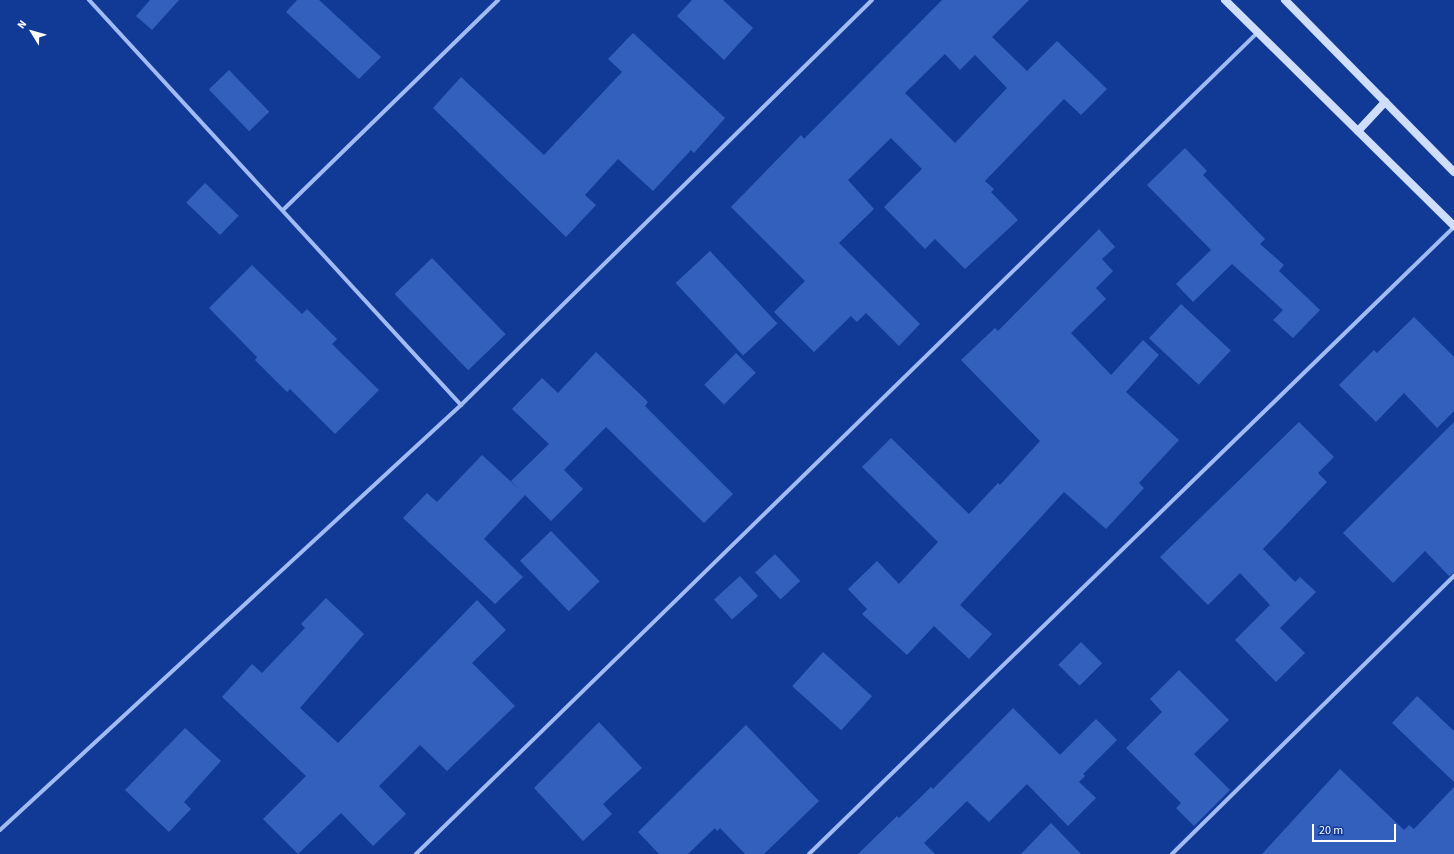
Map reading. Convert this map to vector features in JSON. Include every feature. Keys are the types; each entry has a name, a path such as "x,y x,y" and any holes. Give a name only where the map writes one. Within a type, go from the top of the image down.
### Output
{"street":[{"path":"283,210 498,0"},
{"path":"0,830 461,405 872,0"},
{"path":"809,854 1454,226 1225,0"},
{"path":"1285,0 1454,172"},
{"path":"91,1 461,405"},
{"path":"416,854 1258,32"},
{"path":"1358,131 1385,102"},
{"path":"1172,854 1454,576"}],"building":[{"path":"150,0 179,0 152,30 136,16"},
{"path":"297,0 319,0 381,57 359,79 286,12"},
{"path":"692,0 723,0 753,28 724,60 677,16"},
{"path":"942,0 1029,0 992,37 1027,71 1057,41 1107,89 1081,115 1064,99 985,181 994,189 991,192 1018,220 965,269 935,239 925,249 884,207 922,169 891,138 848,180 874,209 839,243 920,324 899,346 866,313 857,322 851,316 814,352 774,312 805,281 731,207 801,135 804,139","holes":["945,54 960,70 975,55 1007,88 955,143 905,93"]},
{"path":"633,33 725,118 694,153 691,150 653,191 618,159 585,195 596,205 566,237 433,108 461,77 544,155 622,72 608,59"},
{"path":"229,70 269,112 249,131 209,89"},
{"path":"1185,148 1207,171 1203,175 1265,239 1260,244 1284,265 1279,271 1320,310 1293,338 1273,320 1283,310 1232,264 1193,302 1176,284 1211,250 1147,185"},
{"path":"205,183 239,216 220,235 186,202"},
{"path":"1099,229 1115,247 1102,259 1113,271 1096,288 1106,299 1071,333 1111,375 1143,340 1159,355 1126,392 1179,440 1139,483 1144,488 1106,529 1064,492 960,605 992,634 969,659 934,626 907,655 862,614 867,609 848,589 877,561 899,584 938,542 862,467 891,438 969,514 998,483 1000,485 1040,441 961,360 995,328 998,331"},
{"path":"710,251 778,323 743,355 676,283"},
{"path":"432,258 506,334 468,370 395,294"},
{"path":"252,265 302,314 307,309 337,339 332,344 379,390 335,434 290,389 287,392 255,360 257,357 209,308"},
{"path":"1181,304 1231,350 1199,385 1149,338"},
{"path":"1414,317 1454,357 1454,411 1437,428 1404,393 1376,422 1339,385 1374,350 1377,353"},
{"path":"596,352 648,402 645,406 733,494 704,523 606,427 564,470 583,489 551,521 525,495 484,539 523,577 495,604 403,518 427,493 437,502 482,455 520,490 511,481 549,444 512,409 542,378 558,393"},
{"path":"736,353 756,373 724,405 704,385"},
{"path":"1299,422 1334,457 1318,473 1327,482 1263,549 1295,582 1300,577 1316,592 1280,628 1305,653 1276,682 1235,640 1270,605 1240,573 1208,605 1160,557"},
{"path":"1454,422 1454,573 1449,576 1425,551 1393,583 1343,533"},
{"path":"551,531 600,581 569,611 520,561"},
{"path":"775,554 800,581 780,599 755,572"},
{"path":"740,576 758,596 732,619 714,599"},
{"path":"326,598 364,634 300,708 338,743 477,600 506,630 472,663 515,706 447,771 420,745 379,786 406,814 373,846 341,813 298,854 263,819 306,776 222,697 252,664 262,673 305,628 301,624"},
{"path":"1081,642 1102,663 1080,686 1058,665"},
{"path":"823,652 872,696 841,730 792,686"},
{"path":"1179,670 1229,720 1194,754 1230,790 1194,826 1176,808 1181,803 1126,748 1162,712 1150,699"},
{"path":"1417,696 1454,731 1454,782 1392,723"},
{"path":"1013,708 1060,755 1096,719 1117,740 1083,774 1085,776 1079,782 1096,798 1068,826 1027,784 989,822 967,801 924,843 935,854 858,854 897,816 899,818 931,787 933,789"},
{"path":"599,722 642,768 603,804 612,814 583,841 534,788"},
{"path":"746,725 819,801 764,854 745,854 720,828 717,831 715,828 688,854 659,854 638,832"},
{"path":"185,728 221,761 184,802 191,809 169,832 125,790"},
{"path":"1340,769 1404,830 1409,825 1414,829 1454,787 1454,854 1262,854"},
{"path":"1051,823 1081,854 1021,854"}]}
